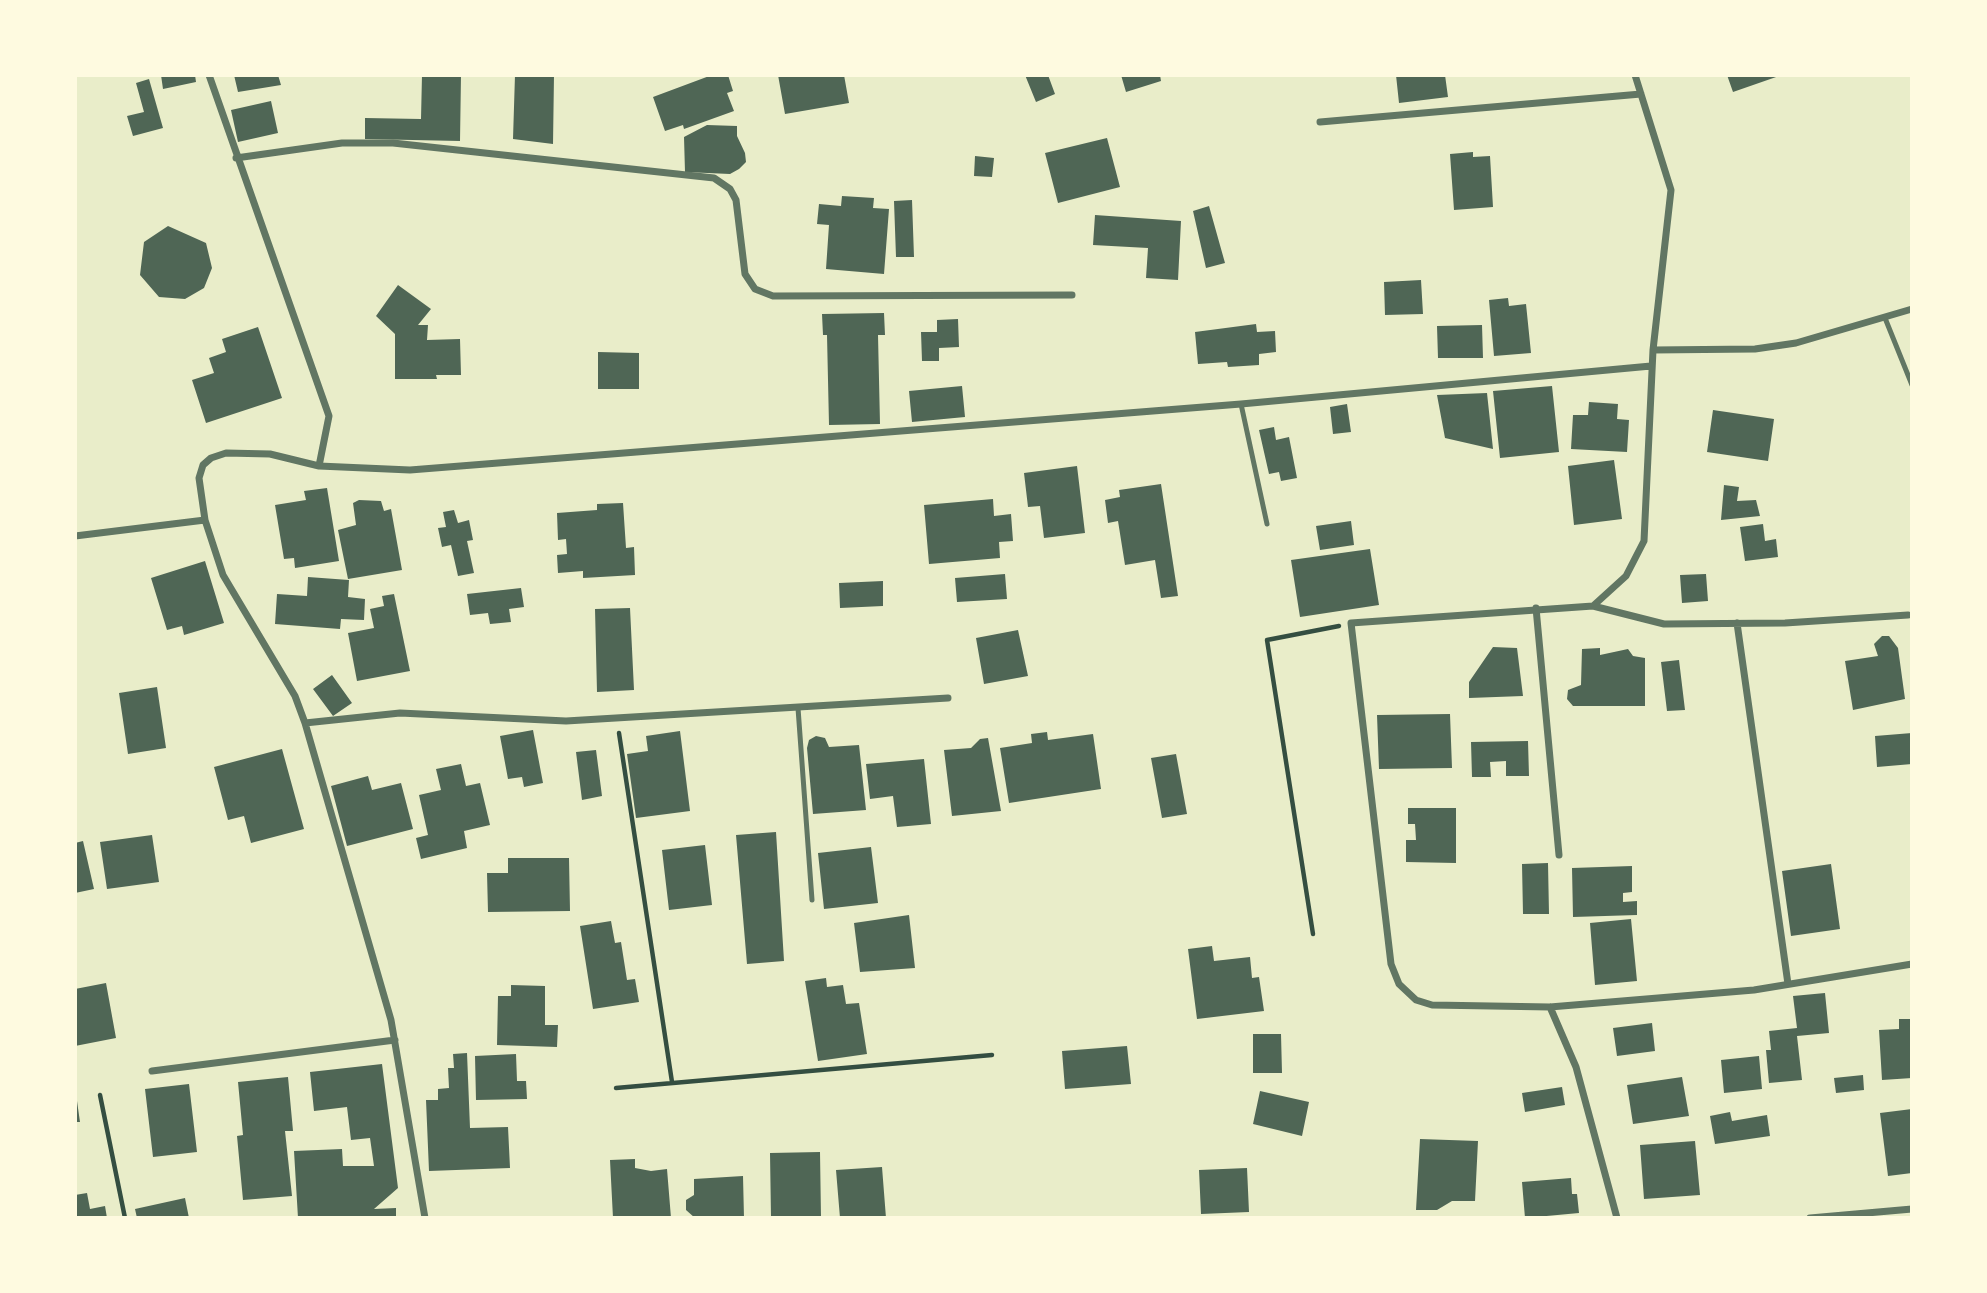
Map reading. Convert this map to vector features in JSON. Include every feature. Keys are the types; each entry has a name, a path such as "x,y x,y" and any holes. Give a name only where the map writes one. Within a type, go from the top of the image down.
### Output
{"street":[{"path":"209,75 328,416 319,466"},
{"path":"1593,606 1626,576 1644,541 1651,366 1671,190 1635,75"},
{"path":"1320,122 1641,94"},
{"path":"236,158 342,143 393,143 714,177 730,189 736,200 745,274 755,289 774,296 1072,295"},
{"path":"1653,350 1755,349 1796,343 1912,309"},
{"path":"425,1218 395,1040 305,723 295,696 223,575 205,520 199,478 203,465 211,458 226,453 270,454 319,466 411,470 1241,404 1651,366"},
{"path":"75,536 205,520"},
{"path":"1908,615 1664,624 1593,606 1536,608 1351,624 1391,964 1399,984 1416,1000 1432,1005 1550,1007 1788,984 1912,964"},
{"path":"1536,608 1559,855"},
{"path":"1737,623 1788,984"},
{"path":"305,723 400,713 566,722 948,698"},
{"path":"1550,1007 1576,1067 1617,1218"},
{"path":"152,1071 395,1040"},
{"path":"1810,1218 1912,1209"}],"lane":[{"path":"1885,318 1912,385"},
{"path":"1241,404 1267,524"},
{"path":"798,708 812,900"}],"path":[{"path":"1313,934 1267,640 1351,624"},
{"path":"617,718 672,1082"},
{"path":"616,1088 992,1055"},
{"path":"100,1095 125,1218"}],"building":[{"path":"161,75 195,75 196,82 163,89"},
{"path":"234,75 278,75 281,85 238,92"},
{"path":"422,75 461,75 460,141 365,139 365,118 421,119"},
{"path":"515,75 554,75 553,144 513,139"},
{"path":"712,75 728,75 733,91 727,93 734,111 684,129 683,125 665,131 653,97"},
{"path":"778,75 844,75 849,103 785,114"},
{"path":"1025,75 1048,75 1055,94 1036,102"},
{"path":"1121,75 1160,75 1161,81 1126,92"},
{"path":"1396,75 1445,75 1448,97 1399,103"},
{"path":"1727,75 1779,75 1779,76 1733,92"},
{"path":"149,79 163,128 133,136 127,116 144,112 136,83"},
{"path":"271,101 278,133 238,142 231,110"},
{"path":"707,125 737,126 737,136 746,162 739,169 730,174 685,172 684,137"},
{"path":"1107,138 1120,187 1058,203 1045,153"},
{"path":"1473,152 1473,157 1490,156 1493,207 1454,210 1450,154"},
{"path":"975,156 994,158 992,177 974,176"},
{"path":"842,196 874,198 873,208 889,209 884,274 826,269 829,225 817,224 819,204 841,206"},
{"path":"912,200 914,257 896,257 894,201"},
{"path":"1209,206 1225,263 1206,268 1193,211"},
{"path":"1095,215 1181,221 1178,280 1146,278 1148,248 1093,245"},
{"path":"168,226 206,243 212,268 204,288 185,299 159,297 140,275 144,242"},
{"path":"1421,280 1423,314 1385,315 1384,282"},
{"path":"398,285 431,309 418,325 428,325 427,340 460,339 461,375 436,375 437,379 395,379 395,334 376,316"},
{"path":"1508,298 1509,306 1526,304 1531,353 1494,356 1489,300"},
{"path":"884,313 885,335 878,335 880,424 829,425 827,335 823,335 822,314"},
{"path":"958,319 959,347 939,348 939,361 922,361 921,332 937,332 937,320"},
{"path":"1256,324 1257,332 1275,331 1276,352 1259,354 1259,365 1228,367 1227,362 1198,364 1195,332"},
{"path":"1482,325 1483,358 1438,358 1437,326"},
{"path":"258,327 282,398 206,423 192,380 214,373 209,358 226,352 222,339"},
{"path":"598,352 639,353 639,389 598,389"},
{"path":"962,386 965,417 912,422 909,391"},
{"path":"1552,386 1559,452 1500,458 1493,391"},
{"path":"1487,393 1493,449 1445,438 1437,395"},
{"path":"1589,402 1618,404 1617,419 1629,420 1627,452 1571,449 1573,415 1588,415"},
{"path":"1347,404 1351,432 1333,434 1330,407"},
{"path":"1713,410 1774,419 1768,461 1707,452"},
{"path":"1274,427 1276,440 1289,437 1297,478 1281,481 1279,472 1269,474 1259,430"},
{"path":"1614,460 1622,519 1574,525 1568,466"},
{"path":"1077,466 1085,533 1044,538 1040,506 1028,507 1024,473"},
{"path":"1161,484 1178,596 1161,598 1155,560 1125,565 1118,521 1108,523 1105,500 1120,497 1119,490"},
{"path":"1724,485 1739,487 1737,501 1756,500 1760,516 1721,520"},
{"path":"327,488 339,561 295,568 294,558 284,559 275,505 306,500 304,491"},
{"path":"993,499 994,516 1011,514 1013,541 999,542 1000,558 929,564 924,505"},
{"path":"359,500 381,501 384,511 391,509 402,570 348,579 338,530 356,525 353,503"},
{"path":"623,503 626,548 634,547 635,575 583,578 583,571 558,573 557,555 567,554 566,539 558,540 557,513 597,510 597,504"},
{"path":"454,510 458,523 469,520 473,540 467,541 474,573 458,576 451,545 442,547 438,528 446,527 443,512"},
{"path":"1351,521 1354,545 1320,550 1316,526"},
{"path":"1763,524 1765,541 1776,539 1778,557 1745,561 1740,527"},
{"path":"1370,549 1379,605 1300,617 1291,560"},
{"path":"205,561 224,623 184,635 182,626 167,630 151,578"},
{"path":"1005,574 1007,599 957,602 955,578"},
{"path":"1706,574 1708,601 1682,603 1680,575"},
{"path":"308,577 349,580 348,597 365,599 364,620 341,619 340,629 275,624 277,594 307,596"},
{"path":"883,581 883,606 840,608 839,583"},
{"path":"521,588 524,607 509,609 511,622 490,624 488,613 470,615 467,594"},
{"path":"394,594 410,671 357,681 348,633 374,628 370,609 384,606 382,596"},
{"path":"630,608 634,690 597,692 595,609"},
{"path":"1018,630 1028,676 984,684 976,638"},
{"path":"1882,636 1889,636 1898,648 1905,699 1853,710 1845,661 1878,656 1874,644"},
{"path":"1493,647 1517,648 1523,696 1469,698 1469,682"},
{"path":"1600,648 1600,655 1628,649 1633,656 1645,658 1645,706 1573,706 1567,699 1568,690 1581,685 1582,649"},
{"path":"1679,660 1685,710 1667,711 1661,662"},
{"path":"332,675 352,703 333,716 313,689"},
{"path":"157,687 166,748 128,754 119,693"},
{"path":"1450,714 1452,768 1379,769 1377,715"},
{"path":"533,730 543,783 524,787 522,777 508,779 500,736"},
{"path":"680,731 690,811 636,818 627,754 648,751 646,736"},
{"path":"1047,732 1048,740 1093,734 1101,789 1009,803 1000,748 1032,743 1031,734"},
{"path":"1912,733 1912,764 1877,767 1875,736"},
{"path":"816,736 825,738 829,747 859,745 866,810 813,814 807,748 809,740"},
{"path":"988,738 1001,811 952,816 944,750 971,748 980,739"},
{"path":"1528,741 1529,776 1506,776 1506,761 1490,762 1491,777 1472,777 1471,742"},
{"path":"282,749 304,829 251,843 244,816 228,820 214,767"},
{"path":"596,750 602,796 582,800 576,752"},
{"path":"1176,754 1187,814 1162,818 1151,758"},
{"path":"924,759 931,824 897,827 893,796 870,799 866,764"},
{"path":"461,764 466,786 480,783 490,825 464,831 467,848 421,859 416,838 428,835 419,795 441,790 436,769"},
{"path":"368,776 372,790 401,783 413,829 347,846 331,786"},
{"path":"1408,808 1456,808 1456,863 1406,862 1406,840 1416,840 1415,824 1408,824"},
{"path":"776,832 784,961 747,964 736,835"},
{"path":"152,835 159,882 107,889 100,842"},
{"path":"83,841 94,889 75,893 75,843"},
{"path":"705,845 712,905 669,910 662,850"},
{"path":"871,847 878,903 824,909 818,853"},
{"path":"508,858 569,858 570,911 488,912 487,873 508,873"},
{"path":"1548,863 1549,914 1523,914 1522,864"},
{"path":"1831,864 1840,929 1791,936 1782,871"},
{"path":"1632,866 1632,892 1623,893 1623,902 1637,901 1637,915 1573,917 1572,868"},
{"path":"909,915 915,968 860,972 854,923"},
{"path":"1631,919 1637,981 1595,985 1590,923"},
{"path":"611,921 615,943 621,942 627,980 635,979 639,1002 593,1009 580,926"},
{"path":"1212,946 1214,961 1250,957 1252,978 1259,977 1264,1011 1197,1019 1188,949"},
{"path":"826,978 827,987 843,985 846,1004 859,1003 867,1054 818,1061 805,981"},
{"path":"106,983 116,1038 75,1046 75,989"},
{"path":"511,985 545,986 545,1025 558,1025 557,1047 497,1045 498,996 511,996"},
{"path":"1825,993 1829,1033 1797,1036 1802,1080 1769,1083 1766,1050 1771,1050 1769,1031 1797,1028 1793,996"},
{"path":"1899,1019 1912,1019 1912,1078 1882,1080 1879,1030 1899,1029"},
{"path":"1652,1023 1655,1051 1617,1056 1613,1028"},
{"path":"1253,1034 1281,1034 1282,1073 1253,1073"},
{"path":"1127,1046 1131,1084 1065,1089 1062,1051"},
{"path":"467,1053 470,1128 508,1127 510,1168 429,1171 426,1100 438,1100 438,1089 449,1088 448,1068 454,1068 453,1054"},
{"path":"516,1054 517,1081 526,1081 527,1099 476,1100 475,1056"},
{"path":"1759,1056 1762,1089 1724,1093 1721,1060"},
{"path":"382,1064 398,1188 374,1209 396,1208 396,1218 298,1218 294,1151 342,1149 343,1166 374,1166 370,1138 351,1140 347,1107 314,1111 310,1072"},
{"path":"1863,1075 1864,1090 1836,1093 1834,1078"},
{"path":"288,1077 293,1131 285,1131 292,1196 243,1200 237,1136 243,1135 238,1082"},
{"path":"1682,1077 1689,1116 1633,1124 1627,1085"},
{"path":"189,1084 197,1152 153,1157 145,1089"},
{"path":"1562,1087 1565,1105 1525,1112 1522,1093"},
{"path":"1260,1091 1309,1102 1302,1136 1253,1124"},
{"path":"77,1101 80,1122 75,1122"},
{"path":"1912,1109 1912,1173 1888,1176 1880,1113"},
{"path":"1730,1112 1732,1121 1767,1115 1770,1136 1715,1144 1710,1116"},
{"path":"1420,1139 1478,1141 1475,1201 1452,1201 1437,1210 1416,1210"},
{"path":"1695,1141 1700,1195 1644,1199 1640,1145"},
{"path":"820,1152 821,1218 771,1218 770,1153"},
{"path":"635,1159 635,1168 651,1171 667,1169 671,1218 613,1218 610,1160"},
{"path":"882,1167 886,1218 840,1218 836,1170"},
{"path":"1247,1168 1249,1212 1201,1214 1199,1170"},
{"path":"743,1176 744,1218 695,1218 686,1210 686,1200 694,1195 694,1179"},
{"path":"1571,1178 1572,1194 1577,1194 1579,1213 1525,1218 1522,1182"},
{"path":"87,1193 90,1209 105,1206 107,1218 75,1218 75,1195"},
{"path":"185,1198 189,1218 137,1218 135,1209"}]}
